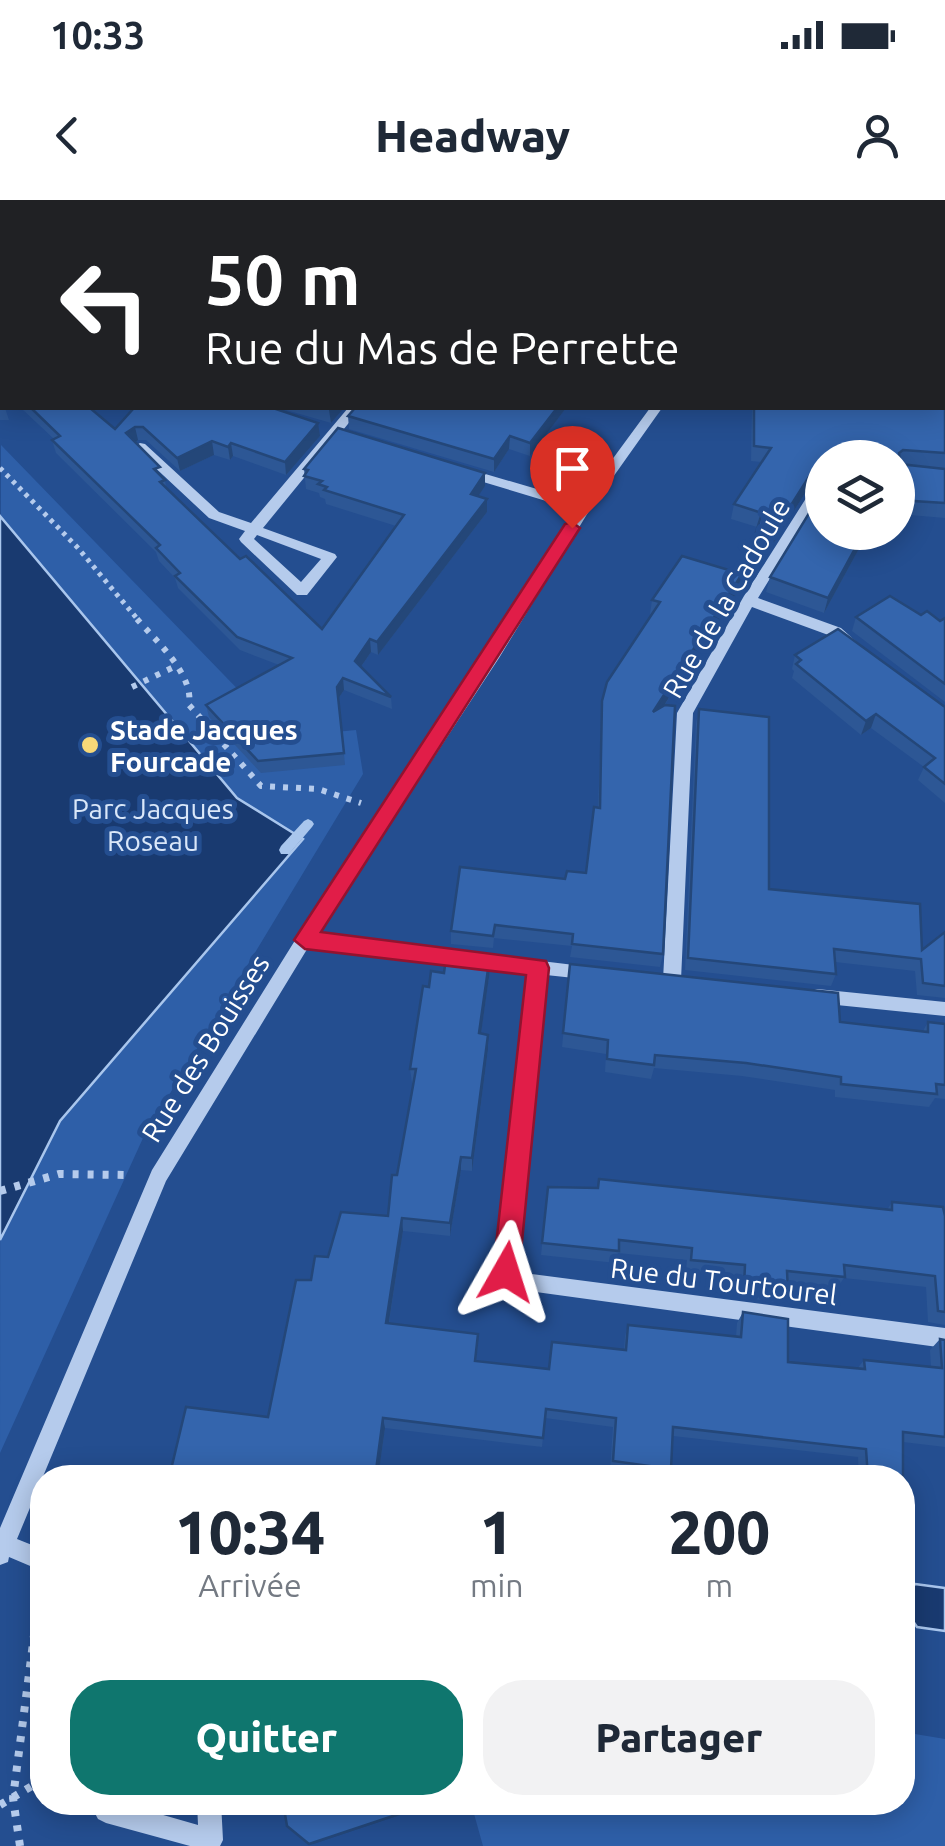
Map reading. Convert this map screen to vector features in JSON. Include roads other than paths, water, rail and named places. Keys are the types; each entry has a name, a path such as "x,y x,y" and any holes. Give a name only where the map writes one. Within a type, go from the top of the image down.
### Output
{"street":[{"path":"140,447 214,515 253,531 330,557 302,591 246,539 253,531 336,431 352,410"},
{"name":"Rue des Bouisses","path":"37,1465 158,1176 584,508 655,410"},
{"path":"319,426 354,437"},
{"path":"445,466 584,508"},
{"name":"Rue de la Cadoule","path":"692,982 662,979 686,713 748,600 805,511"},
{"path":"748,600 836,632 868,656"},
{"path":"305,940 614,975"},
{"name":"Rue du Tourtourel","path":"538,968 506,1272 521,1282 945,1338"},
{"path":"789,993 945,1010"},
{"name":"Rue des Bouisses","path":"2,1549 30,1482"},
{"path":"2,1549 30,1557"},
{"path":"120,1815 217,1843 211,1815"}],"waterway":[{"path":"285,850 308,824"}],"place":[{"name":"Stade Jacques Fourcade","path":"90,745"}],"park label":[{"name":"Parc Jacques Roseau","path":"153,824"}]}
